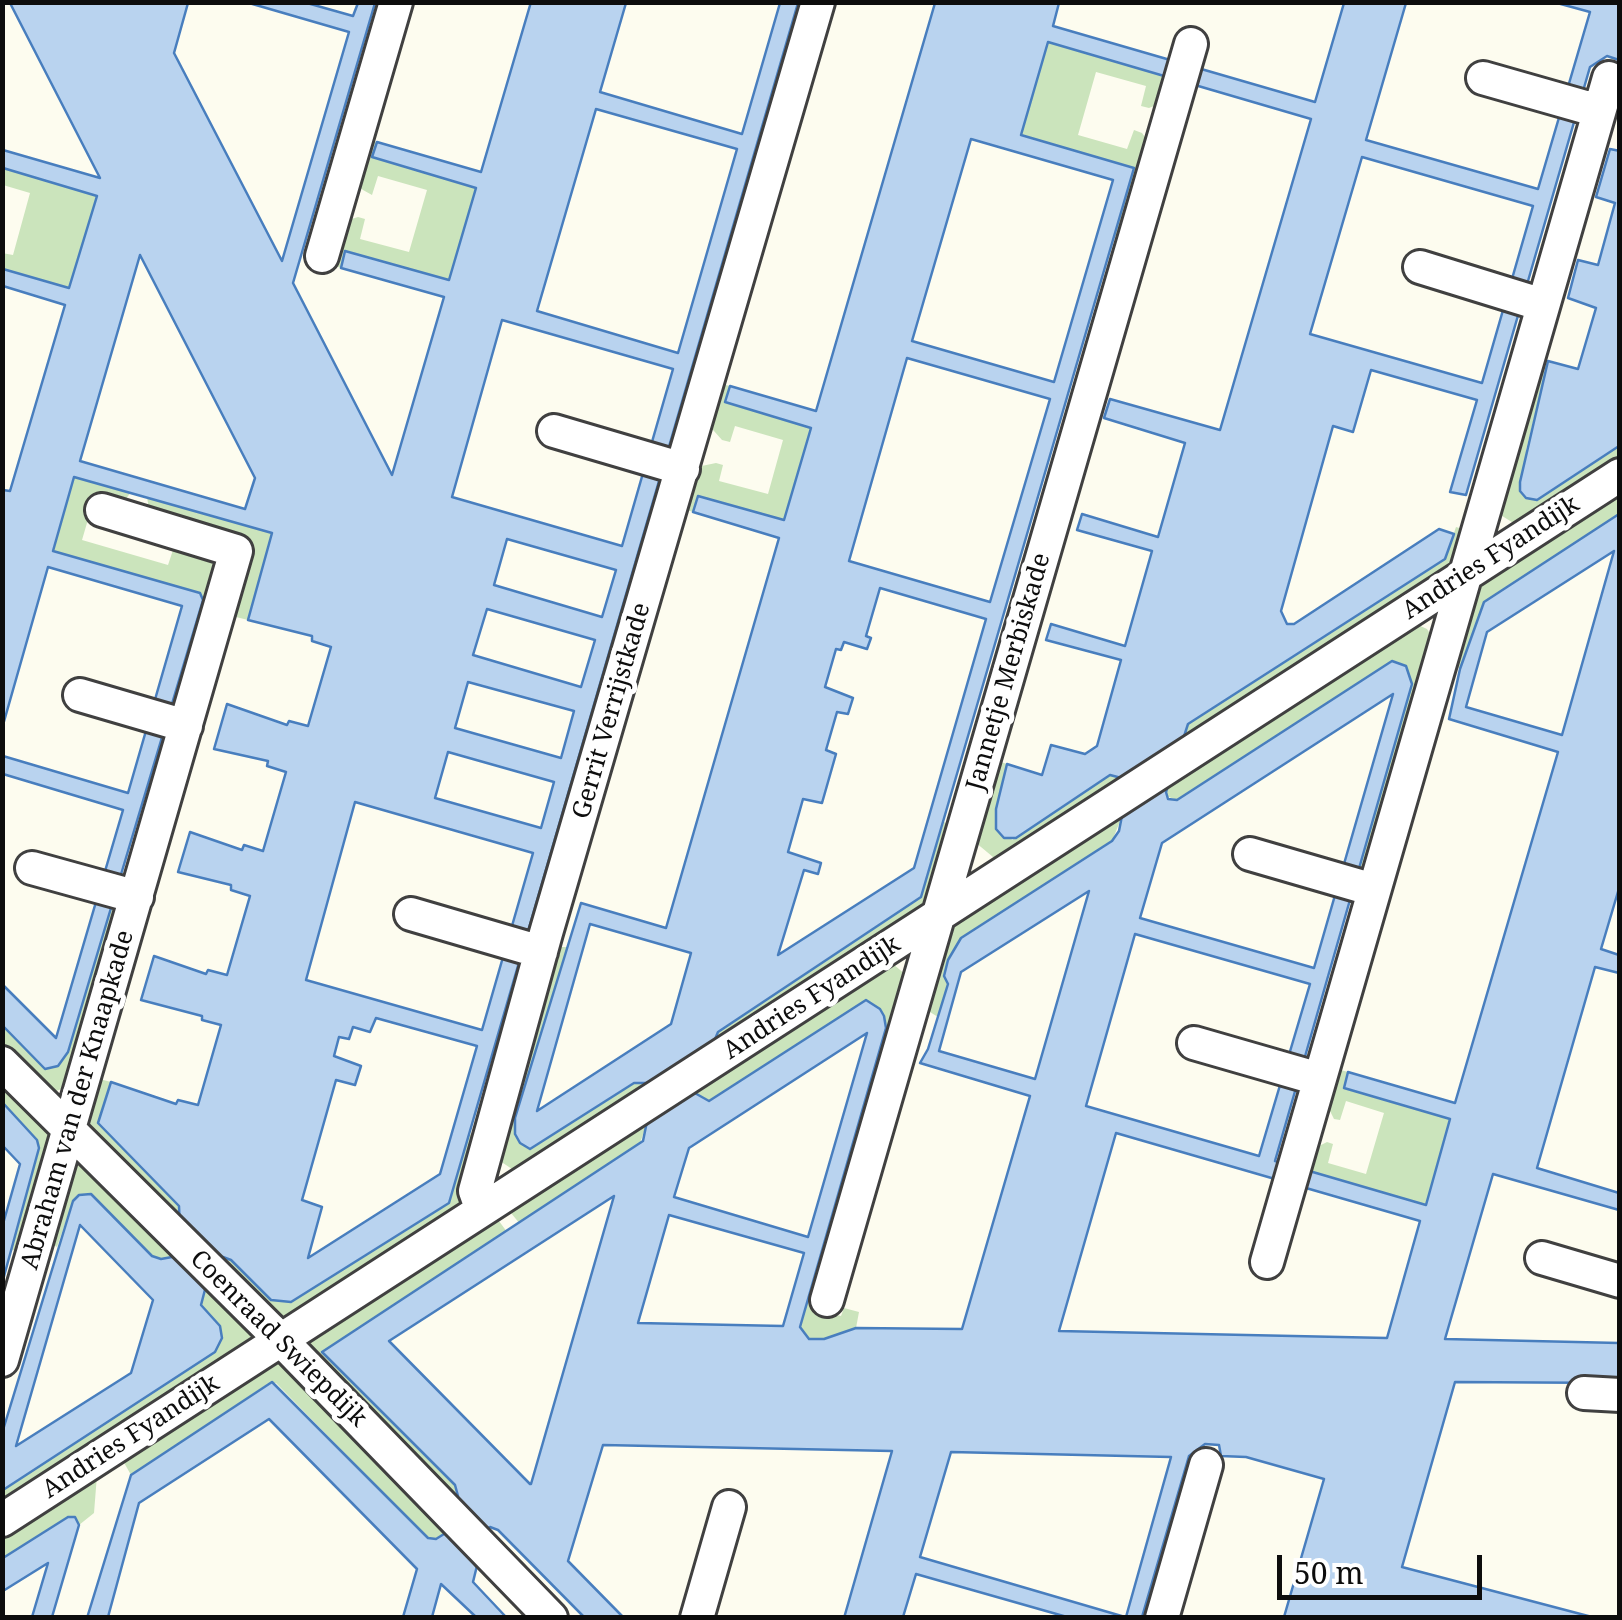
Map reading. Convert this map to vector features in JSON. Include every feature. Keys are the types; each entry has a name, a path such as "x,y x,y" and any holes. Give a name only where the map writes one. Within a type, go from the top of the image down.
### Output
{"street":[{"path":"322,256 396,2"},
{"name":"Gerrit Verrijstkade","path":"480,1208 475,1191 524,947 665,464 818,2"},
{"name":"Jannetje Merbiskade","path":"826,1300 1192,44"},
{"path":"1483,78 1581,106"},
{"path":"1266,1262 1291,1176 1302,1074 1370,889 1465,574 1525,300 1581,106 1609,78"},
{"path":"1420,268 1525,300"},
{"path":"554,431 665,464"},
{"name":"Andries Fyandijk","path":"2,1520 1620,475"},
{"name":"Abraham van der Knaapkade","path":"2,1360 70,1132 118,892 168,720 236,552 102,510"},
{"path":"80,695 168,720"},
{"path":"1250,854 1370,889"},
{"path":"32,868 118,892"},
{"path":"410,914 524,947"},
{"path":"1194,1043 1302,1074"},
{"name":"Coenraad Swiepdijk","path":"2,1063 281,1340 551,1618"},
{"path":"1542,1258 1620,1281"},
{"path":"1584,1393 1620,1395"},
{"path":"1162,1618 1206,1465"},
{"path":"697,1618 729,1508"}],"green space":[{"path":"1048,41 1174,78 1167,101 1149,108 1141,106 1146,86 1096,72 1078,135 1127,149 1134,130 1142,133 1153,148 1128,236 1115,236 1134,168 1021,135"},
{"path":"365,138 377,142 373,157 476,188 449,281 346,251 341,268 328,263 345,221 358,217 365,219 360,239 409,252 427,190 378,176 372,195 358,186"},
{"path":"3,168 97,195 69,289 3,269 2,253 13,255 30,193 3,185"},
{"path":"1536,358 1548,361 1526,450 1537,500 1619,446 1619,467 1515,524 1499,514"},
{"path":"717,383 730,386 726,402 811,427 784,521 698,496 693,512 681,508 692,468 716,463 723,465 719,481 768,494 783,440 735,426 730,442 722,440 706,422"},
{"path":"74,476 131,492 123,503 94,499 82,540 168,565 174,547 218,565 183,709 169,713 202,597 200,593 53,551"},
{"path":"1619,487 1619,514 1484,602 1460,669 1452,665 1468,591"},
{"path":"147,497 272,533 248,620 232,616 247,543 150,515"},
{"path":"1456,527 1469,531 1459,569 1179,749 1187,724 1445,559"},
{"path":"1416,624 1427,629 1434,640 1368,879 1356,878 1412,684 1399,662 1392,661 1177,800 1166,796 1168,785"},
{"path":"992,759 1007,764 996,809 1012,840 1110,775 1127,778 1001,858 993,857 975,842"},
{"path":"1123,814 1112,841 961,938 938,1017 925,1009 943,921"},
{"path":"944,822 951,826 933,908 710,1052 718,1032 921,897"},
{"path":"114,900 121,903 71,1085 54,1092 3,1049 2,1026 45,1069 65,1058"},
{"path":"554,947 568,947 515,1118 530,1149 634,1083 648,1083 515,1171 500,1161"},
{"path":"893,964 906,975 843,1209 832,1209 886,1028 880,1009 866,1000 709,1101 693,1093"},
{"path":"1330,1067 1348,1072 1345,1089 1450,1119 1426,1205 1301,1168 1305,1153 1327,1142 1333,1144 1328,1163 1366,1174 1384,1113 1346,1101 1340,1120 1334,1119 1322,1095"},
{"path":"2,1070 55,1125 21,1251 11,1250 38,1155 37,1139 3,1103"},
{"path":"92,1077 111,1082 98,1123 180,1206 182,1221 85,1131"},
{"path":"648,1120 639,1146 520,1224 511,1213 519,1195"},
{"path":"469,1133 479,1143 459,1214 288,1324 213,1259 231,1260 271,1300 291,1302 449,1203"},
{"path":"82,1164 175,1246 172,1257 152,1256 91,1194 73,1201 57,1247 49,1242 68,1170"},
{"path":"484,1218 499,1221 507,1232 323,1351 455,1485 456,1504 308,1344 310,1337"},
{"path":"207,1279 253,1332 253,1341 3,1509 3,1490 215,1352 220,1325 201,1306"},
{"path":"810,1292 834,1314 841,1316 844,1308 859,1312 856,1328 824,1339 808,1339 800,1326"},
{"path":"279,1358 448,1525 440,1538 428,1538 276,1383 269,1383 131,1475 118,1452"},
{"path":"97,1475 94,1513 79,1525 75,1517 68,1517 3,1558 3,1526"}],"water":[{"path":"531,2 626,3 600,92 742,134 780,3 798,3 449,1203 291,1302 271,1300 231,1260 213,1259 201,1305 220,1326 222,1338 215,1352 3,1490 3,1430 73,1201 79,1195 91,1194 152,1256 161,1259 172,1257 180,1229 179,1206 98,1123 111,1082 176,1104 178,1100 198,1105 221,1025 141,1000 154,956 206,974 208,970 227,975 250,896 231,890 231,885 178,872 190,832 242,850 244,845 263,851 286,772 267,766 268,761 214,749 227,704 287,725 289,721 308,726 331,647 312,641 312,636 248,620 272,533 74,477 53,551 200,593 203,600 68,1052 58,1066 45,1069 3,1026 3,985 56,1038 123,810 3,774 3,756 128,793 182,606 48,567 3,725 3,490 10,491 65,305 3,286 3,269 69,288 97,196 3,168 3,150 100,178 10,3 188,3 174,53 282,261 349,32 249,3 307,3 353,16 358,3 375,3 293,283 392,475 444,297 341,268 345,251 449,280 476,188 372,157 377,142 481,172","holes":["596,109 737,149 678,353 537,311","140,255 255,478 245,509 80,461","502,320 673,369 622,546 452,497","507,539 616,570 602,617 494,585","487,609 595,640 581,687 473,655","468,682 574,711 561,758 455,728","448,752 554,782 541,828 435,798","355,802 533,853 482,1030 306,980","376,1018 477,1046 440,1174 308,1258 322,1207 302,1200 336,1080 355,1085 361,1066 334,1056 339,1037 349,1039 353,1027 370,1032","80,1225 153,1300 131,1373 16,1446"]},
{"path":"935,3 1059,3 1053,26 1315,102 1344,3 1406,3 1366,140 1538,189 1590,12 1557,3 1619,3 1619,60 1607,56 1590,67 1466,495 1450,492 1477,400 1371,370 1353,432 1333,426 1281,611 1287,624 1294,624 1439,529 1454,534 1445,559 1188,724 1166,792 1168,799 1177,800 1392,661 1406,666 1412,684 1275,1161 1426,1205 1450,1119 1344,1088 1348,1072 1455,1103 1558,752 1449,719 1460,669 1484,602 1619,514 1620,885 1601,949 1619,955 1619,973 1595,967 1537,1168 1619,1193 1619,1210 1493,1174 1445,1339 1619,1343 1619,1383 1455,1382 1402,1567 1592,1617 1284,1617 1324,1479 1246,1457 1221,1456 1219,1445 1205,1444 1189,1456 1142,1617 1126,1617 1171,1457 951,1452 920,1557 1125,1617 1067,1617 916,1574 903,1617 844,1618 892,1451 603,1445 568,1561 623,1617 584,1617 498,1530 490,1527 486,1529 473,1582 506,1617 476,1617 441,1584 432,1617 403,1617 417,1569 269,1419 139,1503 108,1617 87,1618 131,1475 272,1382 428,1538 444,1534 458,1496 455,1485 322,1352 643,1141 654,1087 648,1083 634,1083 530,1149 515,1134 515,1118 581,903 666,928 779,538 693,512 698,496 784,520 811,428 725,402 730,386 816,411","holes":["1048,42 1311,119 1220,430 1110,399 1104,418 1185,443 1158,537 1082,514 1077,530 1152,551 1125,646 1051,624 1046,640 1121,660 1097,746 1085,754 1051,745 1042,775 1007,764 996,809 996,829 1004,838 1016,838 1110,775 1129,780 1119,831 1112,841 961,938 948,960 944,976 948,984 920,1063 1030,1096 962,1329 856,1328 824,1339 809,1339 800,1327 886,1028 884,1016 866,1000 709,1101 693,1092 718,1032 921,897 1134,168 1021,135","971,139 1113,180 1054,382 912,341","1362,157 1533,206 1482,383 1310,334","907,358 1050,399 990,602 849,561","1614,551 1562,735 1466,707 1487,632","880,588 986,619 914,868 778,955 804,870 818,874 821,863 788,852 803,799 822,803 836,754 826,750 837,712 848,714 853,698 825,687 836,649 841,650 844,642 867,649 871,638 866,636","1393,694 1314,968 1140,918 1162,843","1089,891 1035,1079 939,1051 961,972","590,924 691,953 671,1024 537,1111","1135,934 1310,984 1259,1156 1086,1106","867,1033 808,1237 674,1197 689,1148","1116,1133 1420,1221 1387,1338 1059,1331","614,1196 531,1484 389,1341","669,1215 804,1253 783,1326 638,1323"]},
{"path":"1610,149 1620,151 1619,446 1537,500 1526,498 1520,491 1520,482 1548,361 1578,369 1596,308 1568,298 1578,260 1598,265 1615,203 1596,197"},
{"path":"3,1103 37,1140 39,1148 3,1280 3,1224 20,1164 3,1146"},
{"path":"68,1517 75,1517 79,1525 52,1617 32,1617 48,1563 3,1591 3,1558"}]}
